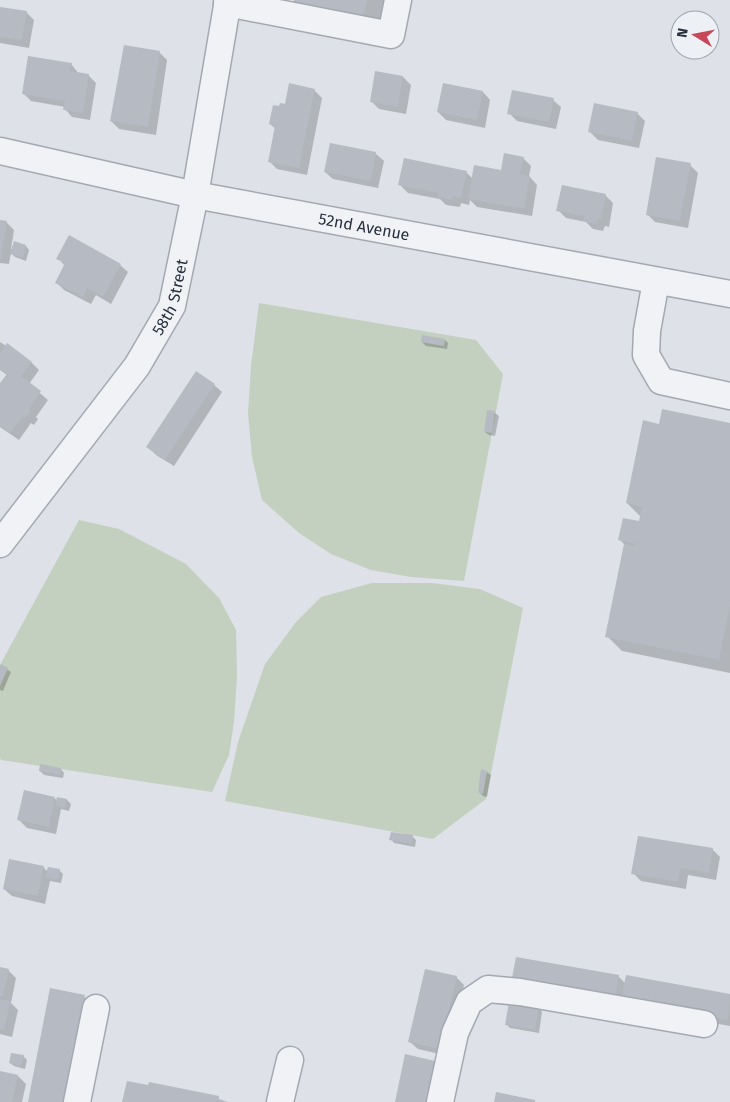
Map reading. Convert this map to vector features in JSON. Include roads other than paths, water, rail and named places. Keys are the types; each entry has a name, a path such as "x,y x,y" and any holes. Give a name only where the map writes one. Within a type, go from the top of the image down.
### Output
{"street":[{"path":"228,2 391,36 398,0"},
{"name":"58th Street","path":"0,544 137,366 172,306 195,195 228,2"},
{"name":"52nd Avenue","path":"0,151 195,195 730,294"},
{"path":"656,281 647,331 646,354 661,381 730,396"},
{"path":"440,1102 455,1033 469,1002 488,989 520,992 704,1024"},
{"path":"77,1102 96,1008"},
{"path":"280,1102 290,1060"}]}
